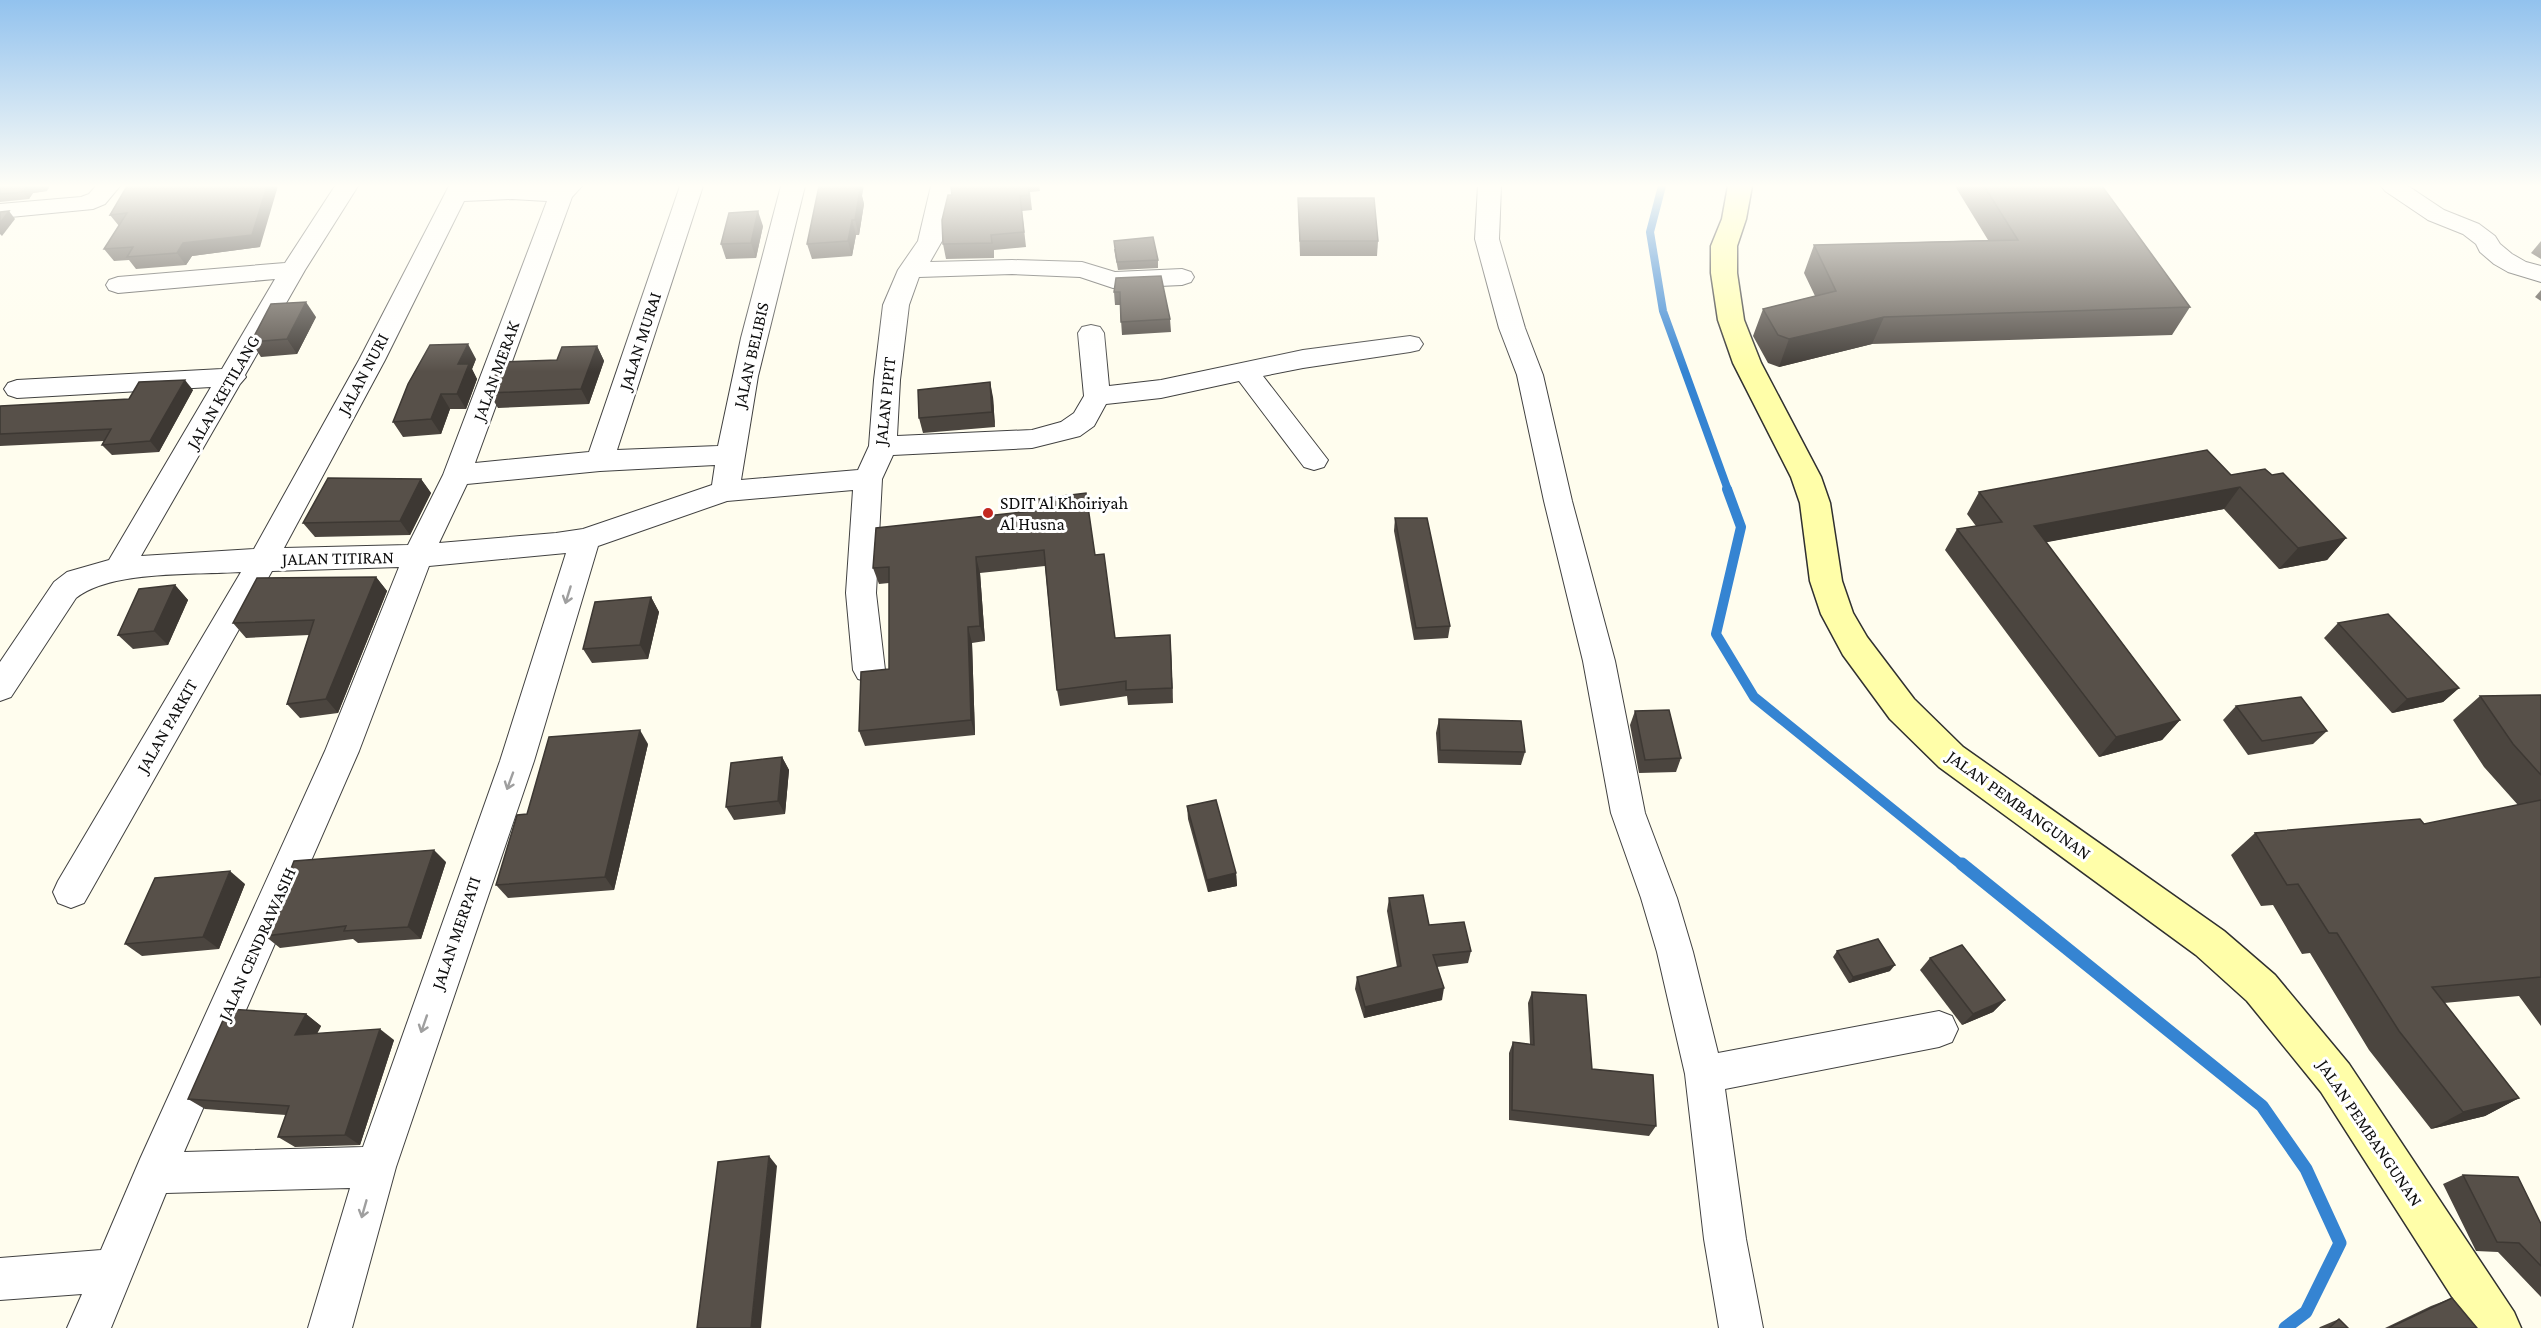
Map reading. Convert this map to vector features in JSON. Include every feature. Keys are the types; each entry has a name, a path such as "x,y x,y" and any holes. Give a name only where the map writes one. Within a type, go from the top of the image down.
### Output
{"street":[{"name":"JALAN KETILANG","path":"119,568 307,248"},
{"name":"JALAN NURI","path":"263,560 372,360 429,248"},
{"name":"JALAN MERAK","path":"418,556 457,475 544,248"},
{"name":"JALAN MURAI","path":"600,461 670,248"},
{"name":"JALAN BELIBIS","path":"724,492 729,455 752,341 777,248"},
{"name":"JALAN PIPIT","path":"868,479 883,446 893,326 900,290 910,270 926,248"},
{"path":"1490,248 1512,328 1530,375 1558,501 1599,661 1628,813 1659,898 1675,952 1704,1074 1725,1239 1741,1328"},
{"name":"JALAN PEMBANGUNAN","path":"1724,248 1724,273 1731,320 1747,363 1806,477 1815,503 1826,581 1837,614 1855,646 1902,709 1951,757 2210,943 2261,988 2335,1078 2498,1328"},
{"path":"2490,248 2517,267 2541,274"},
{"path":"910,270 1012,267 1083,270 1113,280 1182,277"},
{"path":"118,285 293,270"},
{"path":"883,446 1032,439 1070,429 1084,419 1097,396 1091,333"},
{"path":"1097,396 1161,389 1303,359 1410,344"},
{"path":"1245,371 1314,460"},
{"path":"16,389 233,377"},
{"path":"457,475 600,461 729,455"},
{"path":"724,492 868,479 861,593 869,670"},
{"name":"JALAN TITIRAN","path":"0,688 65,590 78,580 119,568 263,560 418,556 556,544 585,539 724,492"},
{"name":"JALAN MERPATI","path":"330,1328 376,1167 517,761 585,539"},
{"name":"JALAN CENDRAWASIH","path":"90,1328 112,1270 154,1173 342,751 418,556"},
{"name":"JALAN PARKIT","path":"71,892 263,560"},
{"path":"1704,1074 1939,1029"},
{"path":"154,1173 376,1167"},
{"path":"0,1279 112,1270"}],"building":[{"path":"132,248 180,248 177,253 127,257"},
{"path":"1115,248 1155,248 1158,260 1117,262"},
{"path":"1815,248 2147,248 2190,307 1884,317 1789,339 1778,335 1763,309 1836,291"},
{"path":"1161,276 1170,319 1121,322 1120,292 1114,292 1116,278"},
{"path":"306,302 287,339 251,342 271,304"},
{"path":"468,344 458,364 469,364 457,394 441,394 431,419 393,422 408,384 430,345"},
{"path":"597,346 581,389 489,393 500,362 557,360 562,347"},
{"path":"185,380 150,441 102,445 111,429 0,434 0,406 129,399 139,382"},
{"path":"990,382 992,412 919,418 918,390"},
{"path":"2207,450 2231,475 2265,469 2272,475 2283,473 2346,538 2298,548 2240,487 2034,526 2180,720 2116,737 1957,529 2002,522 1979,492"},
{"path":"328,478 421,479 400,521 303,523"},
{"path":"1086,493 1095,555 1104,554 1115,638 1170,635 1172,688 1126,690 1126,681 1057,690 1044,550 976,557 980,626 968,627 971,720 859,731 861,672 889,669 889,567 873,568 876,528 1040,510 1039,499"},
{"path":"1395,518 1427,518 1450,626 1416,628"},
{"path":"376,577 326,699 287,704 314,620 233,623 257,578"},
{"path":"175,585 154,631 118,635 139,589"},
{"path":"651,597 640,645 583,649 595,602"},
{"path":"2388,614 2459,688 2407,699 2338,623"},
{"path":"2541,695 2541,775 2513,744 2480,696"},
{"path":"2301,697 2327,731 2262,741 2236,706"},
{"path":"1669,710 1681,758 1645,760 1635,711"},
{"path":"1439,719 1521,721 1525,752 1440,750"},
{"path":"640,730 605,877 496,885 517,815 527,814 549,737"},
{"path":"782,757 778,801 726,807 731,763"},
{"path":"1216,800 1236,873 1207,880 1187,806"},
{"path":"2541,800 2541,977 2432,987 2519,1098 2463,1112 2399,1031 2337,933 2329,933 2298,884 2287,885 2255,833 2420,819 2424,824"},
{"path":"434,850 408,927 344,931 346,926 265,936 294,861"},
{"path":"230,871 203,937 125,944 155,878"},
{"path":"1423,895 1429,925 1464,922 1471,951 1433,955 1444,988 1365,1007 1357,977 1401,966 1389,898"},
{"path":"1878,939 1895,965 1853,977 1837,951"},
{"path":"1962,945 2005,1000 1973,1014 1930,958"},
{"path":"1532,992 1586,995 1592,1069 1653,1075 1656,1126 1512,1110 1513,1042 1534,1045"},
{"path":"228,1009 306,1014 295,1035 380,1029 345,1135 278,1137 289,1106 188,1099"},
{"path":"769,1156 751,1328 697,1328 718,1162"},
{"path":"2463,1175 2518,1177 2541,1224 2541,1266 2519,1243 2497,1242"},
{"path":"2452,1298 2477,1328 2389,1328"},
{"path":"2339,1319 2348,1328 2329,1328"}],"waterway":[{"path":"1653,248 1663,311 1728,490"},
{"path":"1727,489 1741,527 1716,634 1754,697 1963,866"},
{"path":"1962,864 2262,1106 2306,1169 2340,1243 2306,1312 2285,1328"}],"place":[{"name":"SDIT Al Khoiriyah Al Husna","path":"988,513"}]}
